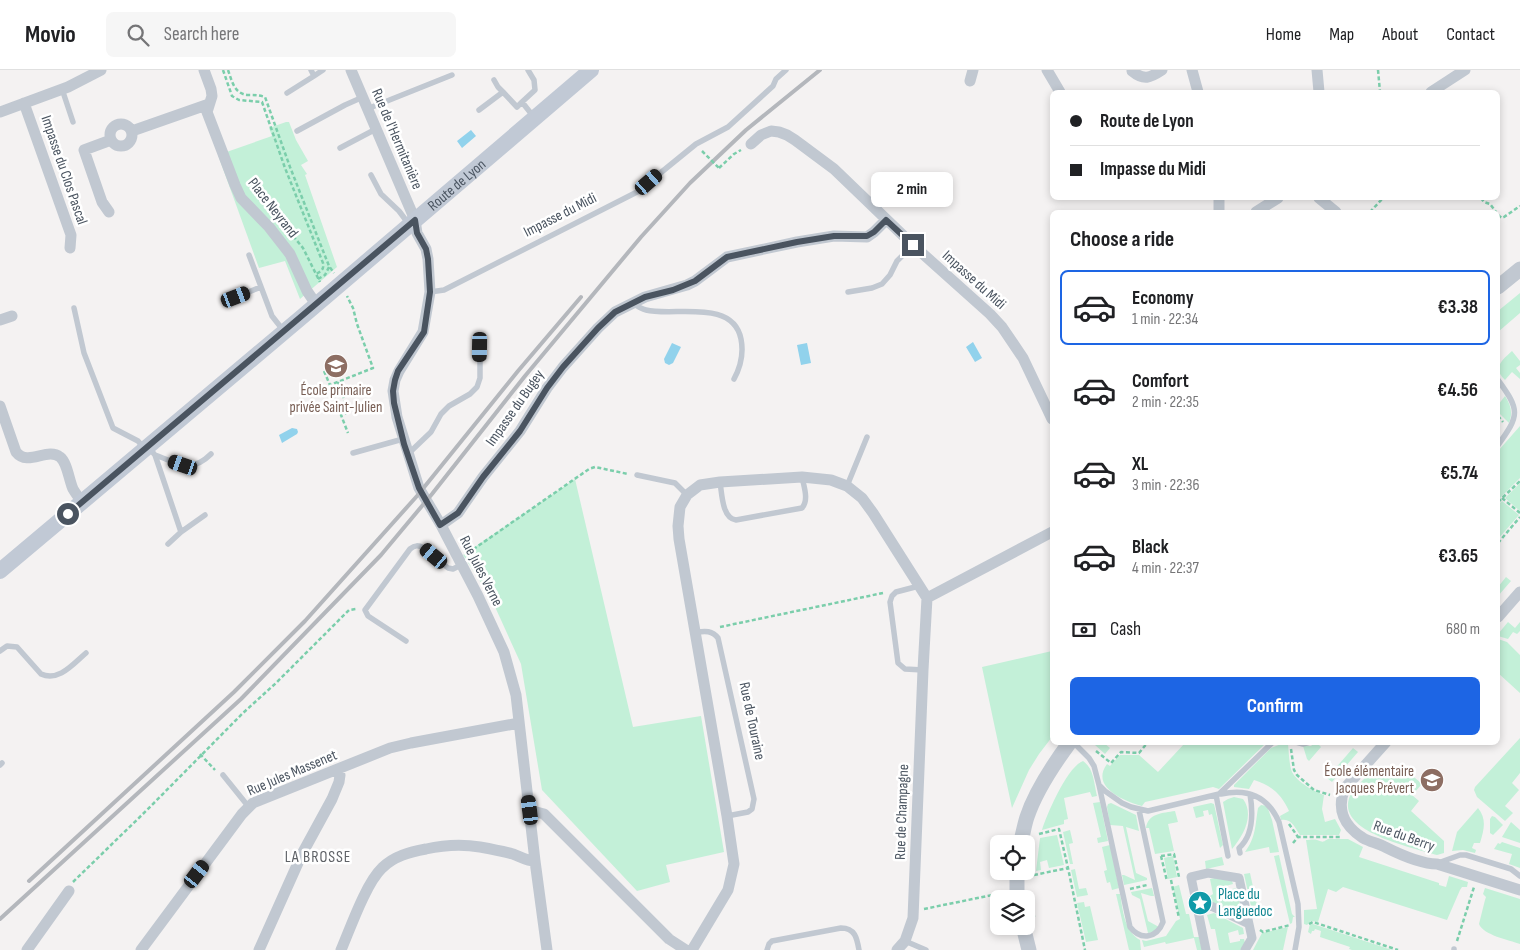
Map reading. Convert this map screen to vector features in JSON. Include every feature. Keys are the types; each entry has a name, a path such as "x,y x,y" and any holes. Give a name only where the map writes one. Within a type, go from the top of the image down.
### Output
{"main road":[{"name":"Route de Lyon","path":"0,571 82,502 149,450 316,304 344,290 412,222 591,70"}],"street":[{"path":"0,112 62,89 101,70"},
{"name":"Place Neyrand","path":"204,70 212,96 207,112 241,198 269,227 290,254 305,287 316,304"},
{"name":"Rue de l'Hermitanière","path":"351,70 368,108 412,222"},
{"path":"1047,70 1059,90"},
{"path":"1132,71 1138,76 1145,78 1162,70"},
{"path":"1192,70 1197,90"},
{"path":"1317,70 1319,90"},
{"path":"1444,84 1447,70"},
{"path":"1434,90 1464,71"},
{"name":"Impasse du Clos Pascal","path":"24,103 71,235 70,248"},
{"path":"132,131 210,104"},
{"path":"116,125 127,125 132,131 132,138 127,144 120,146 111,140 111,129 116,125"},
{"name":"Impasse du Midi","path":"751,144 761,134 771,131 787,134 834,169 886,220 1002,327 1023,358 1050,415"},
{"path":"109,212 102,202 84,150 111,140"},
{"path":"1259,210 1275,200"},
{"path":"1321,200 1334,210"},
{"name":"Impasse du Bugey","path":"440,525 455,516 462,508 483,477 520,431 547,388 563,367 615,312 645,297 695,281 731,256 824,238 867,236 886,220"},
{"name":"Rue Jules Verne","path":"412,222 426,249 430,292 424,332 398,371 393,391 394,403 403,439 419,488 478,596 504,652 515,686 547,950"},
{"path":"1500,285 1520,269"},
{"path":"0,320 12,316"},
{"path":"0,406 16,452 20,457 58,455 63,460 74,490 82,502"},
{"path":"692,950 728,890 734,864 679,539 680,507 687,495 700,485 802,477 831,480 847,486 862,498 873,513 927,598 1050,533"},
{"path":"1500,615 1520,592"},
{"name":"Rue de Champagne","path":"901,946 913,918 927,598"},
{"name":"Rue Jules Massenet","path":"141,950 248,806 390,748 519,723"},
{"path":"1027,835 1028,816 1041,785 1059,757 1069,745"},
{"name":"Rue du Berry","path":"1383,745 1345,788 1341,796 1342,814 1347,822 1363,838 1392,851 1429,864 1437,864 1520,890"},
{"path":"259,950 302,854 339,782 340,775 338,770"},
{"path":"530,810 544,814 669,939 686,950"},
{"path":"341,950 369,886 381,869 396,857 414,851 442,846 469,845 494,849 529,861 535,861"},
{"path":"1206,950 1191,877 1208,874 1239,878 1252,938 1245,950"},
{"path":"28,950 69,891"},
{"path":"1198,909 1211,906 1249,924"}],"lane":[{"path":"287,93 313,73 323,70"},
{"path":"494,80 517,107 535,90 534,80 528,70"},
{"name":"Impasse du Midi","path":"430,292 444,290 637,192 696,144 728,127 773,86 776,79 786,70"},
{"path":"368,108 452,75"},
{"path":"62,89 73,122"},
{"path":"479,110 503,92"},
{"path":"297,131 363,97"},
{"path":"522,102 535,118"},
{"path":"340,148 376,129"},
{"path":"370,175 381,194 412,222"},
{"path":"848,292 872,288 882,284 890,275 897,261 913,245"},
{"path":"249,255 274,320 284,332"},
{"path":"236,297 261,287"},
{"path":"633,303 646,310 702,312 718,315 729,320 738,329 742,347 740,364 734,380"},
{"path":"74,308 84,353 113,428 138,441 149,450 183,465 192,466 204,461 211,454"},
{"path":"408,454 431,432 441,414 449,406 470,394 477,386 480,378 480,347"},
{"path":"1500,382 1517,404 1519,413 1512,430 1500,443"},
{"path":"847,486 867,437"},
{"path":"354,454 403,439"},
{"path":"149,450 181,532"},
{"path":"637,475 675,483 687,495"},
{"path":"720,482 726,514 732,520 736,520 802,508 806,502 802,477"},
{"path":"168,544 205,515"},
{"path":"406,641 368,616 365,610 413,546 417,545 424,548 450,569 460,562"},
{"path":"919,586 896,592 892,596 890,606 898,663 905,668 923,670"},
{"path":"696,632 714,633"},
{"name":"Rue de Touraine","path":"714,633 720,643 754,799 752,809 748,812 727,816"},
{"path":"0,651 7,646 17,647 41,674 46,676 60,674 86,653"},
{"path":"1075,745 1089,758 1094,766 1130,927 1141,936 1157,933 1163,922 1139,810"},
{"path":"1217,795 1270,745"},
{"path":"222,775 248,806"},
{"path":"1099,785 1122,803 1139,810 1148,811 1233,791 1256,796 1274,811 1279,822 1298,904 1299,918 1294,950"},
{"path":"1240,853 1239,848 1247,839 1252,820 1250,794"},
{"path":"1217,795 1228,856"},
{"path":"1437,864 1460,855 1466,855 1511,869 1520,876"},
{"path":"767,950 772,941 841,928 846,928 855,934 859,950"},
{"path":"901,946 926,950"}],"path":[{"path":"223,70 230,96 239,100 262,102 285,168 323,262 321,272 316,274"},
{"path":"228,70 235,89 240,93 259,95 264,98 329,266 353,308 373,368 330,385 324,371"},
{"path":"1378,70 1380,90"},
{"path":"702,151 719,168 734,154"},
{"path":"245,182 250,183 279,218"},
{"path":"1372,210 1381,200"},
{"path":"1482,200 1490,204 1494,210"},
{"path":"1500,215 1504,217 1520,206"},
{"path":"285,225 303,248 321,284"},
{"path":"305,287 326,273 329,266"},
{"path":"338,382 349,412 341,415 348,433"},
{"path":"460,562 589,469 595,468 637,475"},
{"path":"1520,481 1502,498 1520,513"},
{"path":"1500,541 1520,518"},
{"path":"714,633 721,626 869,595 882,593 892,596"},
{"path":"69,891 70,886 147,810 200,754 276,683 348,610 365,610"},
{"path":"1096,750 1111,763 1121,752 1139,753 1146,745"},
{"path":"1290,745 1294,770 1297,775 1314,790 1334,795"},
{"path":"200,754 221,777 222,775"},
{"path":"1035,838 1037,829"},
{"path":"1039,834 1060,829 1085,950"},
{"path":"1285,847 1292,844 1298,838 1346,836"},
{"path":"1161,856 1174,854 1179,878 1169,881 1178,918"},
{"path":"1035,873 1068,868"},
{"path":"1454,950 1476,883"},
{"path":"1126,890 1151,884"},
{"path":"913,911 990,895"},
{"path":"1309,924 1313,922 1398,950"},
{"path":"1262,932 1290,925"},
{"path":"1028,947 1033,935"}],"green space":[{"path":"289,122 296,140 308,161 301,165 307,174 305,175 337,267 300,299 285,261 259,268 218,155 272,136 269,128"},
{"path":"1520,293 1520,313 1500,330 1500,309"},
{"path":"1512,351 1520,361 1520,365 1516,368 1520,373 1520,379 1512,372 1505,380 1501,376 1500,364"},
{"path":"1505,396 1511,409 1509,423 1500,414 1500,402"},
{"path":"1520,426 1520,478 1500,498 1500,449"},
{"path":"575,479 633,727 701,716 724,852 666,865 670,882 637,891 542,790 521,664 491,598 463,555"},
{"path":"1520,483 1520,511 1505,498"},
{"path":"1502,501 1519,515 1500,537 1500,503"},
{"path":"1506,577 1511,581 1500,594 1500,584"},
{"path":"1508,622 1515,628 1520,622 1520,631 1517,634 1513,632 1508,639 1500,637 1500,632"},
{"path":"1500,640 1507,642 1520,655 1520,693 1500,675"},
{"path":"1050,651 1050,740 1029,770 1012,808 982,667"},
{"path":"1520,738 1520,773 1512,783 1519,790 1505,806 1513,813 1505,821 1477,797 1474,790"},
{"path":"1095,745 1106,745 1110,748 1105,754"},
{"path":"1183,745 1264,745 1219,789 1213,787 1145,802 1142,806 1127,801 1111,792 1103,780 1103,772 1107,764 1110,766 1120,755 1139,755 1158,772"},
{"path":"1278,745 1288,745 1290,766 1294,776 1306,786 1324,795 1322,809 1325,822 1335,819 1341,830 1339,835 1300,835 1291,822 1281,820 1280,816 1289,811 1283,800 1271,788 1254,780 1249,789 1234,787 1271,748"},
{"path":"1319,745 1321,747 1309,761 1303,746"},
{"path":"1353,748 1358,752 1332,782 1327,778"},
{"path":"1083,761 1091,772 1097,796 1092,797 1090,792 1064,798 1068,819 1064,820 1064,824 1042,830 1064,781 1077,765"},
{"path":"1373,770 1407,771 1422,784 1412,795 1419,801 1411,811 1444,841 1444,853 1437,855 1396,843 1365,829 1354,819 1348,809 1350,796"},
{"path":"1234,797 1243,799 1248,812 1248,818 1240,838 1232,849 1223,802"},
{"path":"1100,802 1108,841 1098,843 1097,838 1101,837 1093,803"},
{"path":"1111,803 1136,815 1139,831 1126,827 1136,873 1147,878 1147,880 1124,885 1122,875 1135,880 1123,826 1110,825 1107,807"},
{"path":"1214,804 1223,845 1220,848 1212,814 1209,815 1208,810 1203,811 1204,816 1196,818 1193,807"},
{"path":"1261,805 1267,806 1279,852 1270,853 1269,847 1245,852 1253,836 1258,808"},
{"path":"1478,808 1483,816 1484,825 1480,843 1474,843 1472,848 1476,850 1475,853 1463,850 1452,851 1457,832"},
{"path":"1175,811 1178,822 1168,824 1174,851 1155,854 1149,828 1146,828 1147,823 1150,819 1161,813"},
{"path":"1492,816 1503,825 1493,835 1490,833 1490,819"},
{"path":"1511,822 1520,830 1520,843 1502,837"},
{"path":"1070,830 1073,843 1069,844 1073,864 1070,864 1063,832"},
{"path":"1057,835 1064,865 1049,868 1047,860 1040,862 1041,870 1036,871 1040,838"},
{"path":"1328,839 1348,839 1363,847 1359,857 1439,883 1439,885 1446,887 1449,876 1468,882 1467,887 1462,887 1460,890 1447,920 1343,887 1336,892 1328,889 1318,922 1311,921 1307,925 1304,924 1304,910 1317,909 1306,840 1322,842"},
{"path":"1502,842 1520,848 1520,868 1509,864 1512,854 1494,849 1498,843"},
{"path":"1110,845 1119,888 1112,890 1110,882 1107,883 1104,871 1107,870 1102,847"},
{"path":"1279,855 1292,914 1295,917 1293,917 1290,924 1274,856"},
{"path":"1173,856 1177,877 1168,879 1164,858"},
{"path":"1222,857 1224,865 1206,869 1205,861"},
{"path":"1075,869 1079,889 1086,888 1088,895 1077,897 1071,870"},
{"path":"1250,873 1257,905 1251,906 1244,874"},
{"path":"1210,879 1232,881 1233,884 1218,888 1220,898 1230,896 1229,890 1236,888 1241,909 1238,910 1239,913 1237,914 1211,902 1210,896 1213,894"},
{"path":"1179,885 1186,914 1189,914 1194,937 1199,937 1202,950 1197,950 1194,938 1144,947 1142,940 1146,941 1166,936 1176,921 1180,919 1173,887"},
{"path":"1152,888 1154,896 1141,893 1148,921 1159,927 1156,931 1148,933 1140,899 1132,895 1131,892"},
{"path":"1485,888 1520,899 1520,944 1503,939 1481,928 1479,924 1486,897 1483,894"},
{"path":"1116,894 1120,894 1127,926 1140,940 1141,950 1129,950"},
{"path":"1084,902 1085,907 1090,906 1098,940 1086,942 1077,903"},
{"path":"1214,913 1243,928 1244,934 1239,935 1238,930 1228,933 1230,943 1244,939 1245,943 1241,950 1219,950 1215,929 1211,929 1207,915"},
{"path":"1310,924 1392,950 1352,950 1349,949 1350,947 1320,937 1321,931 1315,929 1311,934 1308,932"},
{"path":"1288,927 1283,950 1253,950 1262,933"}],"water":[{"path":"471,130 476,136 462,148 457,141"},
{"path":"973,342 982,358 975,362 966,347"},
{"path":"672,343 681,347 673,363 669,365 665,363 664,359"},
{"path":"807,343 811,363 801,365 797,345"},
{"path":"292,428 297,429 297,434 282,443 279,435"}],"railway":[{"path":"0,919 241,699 381,555 432,494 525,376 641,237 690,183 746,130 820,70"},
{"path":"29,881 234,692 305,621 417,496 518,371 581,297"}],"place":[{"name":"École primaire privée Saint-Julien","path":"336,366"},
{"name":"École élémentaire Jacques Prévert","path":"1432,780"},
{"name":"Place du Languedoc","path":"1200,903"}],"district":[{"name":"LA BROSSE","path":"318,857"}],"route":[{"path":"68,514 415,220 417,233 426,249 430,292 424,332 398,371 393,391 404,444 419,488 440,525 458,513 483,477 520,431 547,388 563,367 615,312 645,297 687,285 727,257 834,236 867,236 886,220 913,245"}]}
